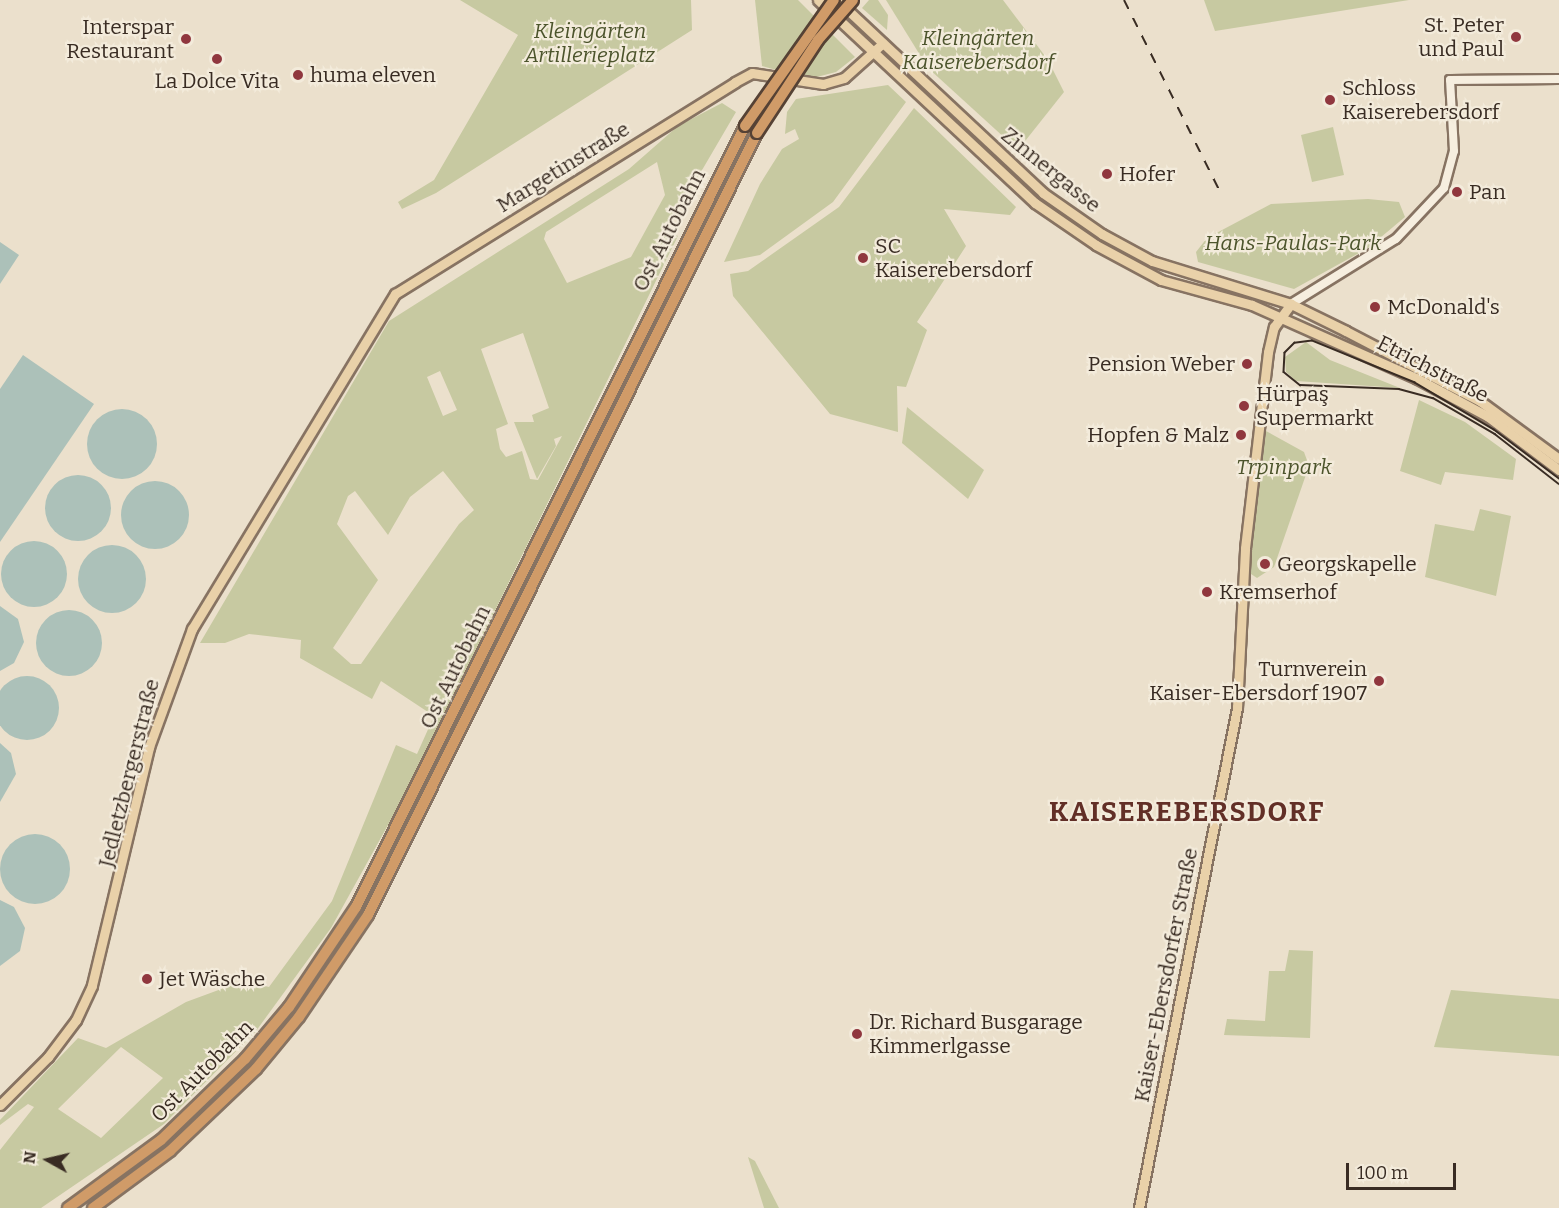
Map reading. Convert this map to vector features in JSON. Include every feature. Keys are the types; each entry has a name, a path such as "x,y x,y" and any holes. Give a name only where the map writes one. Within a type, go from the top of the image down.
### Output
{"highway":[{"name":"Ost Autobahn","path":"68,1208 123,1170 245,1059 289,1007 356,907 745,126 836,0"},
{"name":"Ost Autobahn","path":"93,1208 142,1173 256,1069 299,1017 368,915 757,133 819,40 853,0"}],"main road":[{"name":"Zinnergasse","path":"818,0 1035,203 1096,244 1161,280 1281,317"},
{"name":"Zinnergasse","path":"836,0 1043,193 1092,228 1152,261 1291,304"},
{"path":"875,52 883,43"},
{"name":"Margetinstraße","path":"395,294 752,74 823,84 844,78 875,52"},
{"name":"Jedletzbergerstraße","path":"0,1105 48,1057 76,1020 92,986 149,747 192,629 395,294"},
{"name":"Kaiser-Ebersdorfer Straße","path":"1139,1208 1237,708 1245,548 1268,352 1281,317 1291,304"},
{"name":"Etrichstraße","path":"1291,304 1480,401 1559,459"},
{"name":"Etrichstraße","path":"1281,317 1444,392 1487,416 1559,470"}],"street":[{"name":"Kaiser-Ebersdorfer Straße","path":"1291,304 1396,239 1443,188 1454,151 1450,80 1558,79"}],"green space":[{"name":"Kleingärten Artillerieplatz","path":"460,0 691,0 692,30 436,193 402,209 398,202 434,180 518,35"},
{"path":"755,0 798,0 855,57 836,72 809,79 762,66"},
{"path":"869,0 878,0 888,15 887,30 862,8"},
{"name":"Kleingärten Kaiserebersdorf","path":"886,0 1003,0 1048,60 1064,92 1018,150 928,68"},
{"path":"1204,0 1409,0 1215,31"},
{"name":"Kleingärten Kaiserebersdorf","path":"888,85 906,102 833,202 760,255 724,262 760,184 782,149 799,139 795,129 785,134 787,112 796,99"},
{"path":"722,103 736,112 667,230 678,236 409,787 331,928 256,1031 164,1124 41,1208 0,1208 0,1150 34,1107 28,1104 0,1125 0,1120 78,1038 106,1048 186,1002 243,981 269,987 332,901 396,745 417,754 434,716 381,681 372,699 300,658 301,640 249,634 225,643 200,643 389,321 629,169 678,126","holes":["657,162 665,195 631,257 567,283 544,239 546,232","523,333 549,408 532,415 534,422 514,422 537,479 556,446 554,439 562,436 538,480 530,479 522,451 506,457 500,449 496,429 508,424 481,349","440,371 457,410 443,416 427,377","443,471 474,510 459,524 361,664 351,664 333,648 378,580 337,524 348,496 355,491 388,535 410,497","121,1047 163,1078 101,1138 58,1109"]},
{"name":"SC Kaiserebersdorf","path":"914,108 1016,207 1010,215 944,209 966,246 917,322 927,330 906,387 897,386 898,432 830,414 733,296 730,274 748,271 839,207"},
{"path":"1333,127 1344,175 1312,182 1301,135"},
{"name":"Hans-Paulas-Park","path":"1368,199 1399,202 1405,217 1368,248 1294,289 1198,262 1196,252 1207,238 1271,204"},
{"path":"1306,342 1330,360 1400,388 1296,381 1286,372 1285,357"},
{"path":"1419,400 1465,422 1516,459 1513,480 1445,472 1441,485 1400,471"},
{"path":"907,407 984,470 968,499 902,443"},
{"name":"Trpinpark","path":"1266,431 1304,452 1309,466 1274,567 1257,578 1248,572"},
{"path":"1480,509 1511,516 1496,596 1425,577 1435,524 1474,531"},
{"path":"1289,950 1313,951 1310,1038 1224,1035 1227,1019 1265,1021 1269,971 1285,971"},
{"path":"1451,990 1559,999 1559,1056 1434,1047"},
{"path":"748,1157 755,1161 779,1208 764,1208"}],"shaded area":[{"path":"0,242 19,255 0,284"},
{"path":"23,355 94,404 0,542 0,389"},
{"path":"122,409 141,415 151,425 157,444 151,463 141,473 122,479 103,473 93,463 87,444 93,425 103,415"},
{"path":"78,475 90,478 101,485 108,496 111,508 108,520 101,531 90,538 78,541 66,538 55,531 48,520 45,508 48,496 55,485 66,478"},
{"path":"155,481 168,484 179,491 186,502 189,515 186,528 179,539 168,546 155,549 142,546 131,539 124,528 121,515 124,502 131,491 142,484"},
{"path":"27,541 41,541 53,546 62,555 67,574 65,587 58,598 41,607 27,607 15,602 6,593 1,581 1,567 6,555 15,546"},
{"path":"119,545 131,551 140,560 146,572 144,592 136,603 119,613 105,613 88,603 80,592 78,572 88,555 99,547"},
{"path":"0,606 18,619 24,642 14,663 0,671"},
{"path":"69,610 82,613 92,620 99,630 102,643 99,656 92,666 82,673 69,676 56,673 46,666 39,656 36,643 39,630 46,620 56,613"},
{"path":"21,676 33,676 50,685 57,696 59,708 57,720 50,731 33,740 21,740 9,735 0,726 -5,714 -5,702 0,690 9,681"},
{"path":"0,743 11,753 16,774 0,802"},
{"path":"42,834 55,840 64,849 68,855 70,869 68,883 60,894 49,902 28,904 10,894 2,883 0,862 10,844 21,836"},
{"path":"0,900 14,907 25,928 20,951 0,966"}],"tram line":[{"path":"1559,479 1494,430 1415,383 1312,341 1295,343 1285,353 1284,372 1300,385 1399,389 1433,398 1495,434 1559,484"}],"railway":[{"path":"1124,0 1221,194"}],"place":[{"name":"St. Peter und Paul","path":"1516,37"},
{"name":"Interspar Restaurant","path":"186,39"},
{"name":"La Dolce Vita","path":"217,59"},
{"name":"huma eleven","path":"298,75"},
{"name":"Schloss Kaiserebersdorf","path":"1330,100"},
{"name":"Hofer","path":"1107,174"},
{"name":"Pan","path":"1457,192"},
{"name":"SC Kaiserebersdorf","path":"863,258"},
{"name":"McDonald's","path":"1375,307"},
{"name":"Pension Weber","path":"1247,364"},
{"name":"Hürpaş Supermarkt","path":"1244,406"},
{"name":"Hopfen & Malz","path":"1241,435"},
{"name":"Georgskapelle","path":"1265,564"},
{"name":"Kremserhof","path":"1207,592"},
{"name":"Turnverein Kaiser-Ebersdorf 1907","path":"1379,681"},
{"name":"Jet Wäsche","path":"147,979"},
{"name":"Dr. Richard Busgarage Kimmerlgasse","path":"857,1034"}],"district":[{"name":"KAISEREBERSDORF","path":"1187,813"}]}
